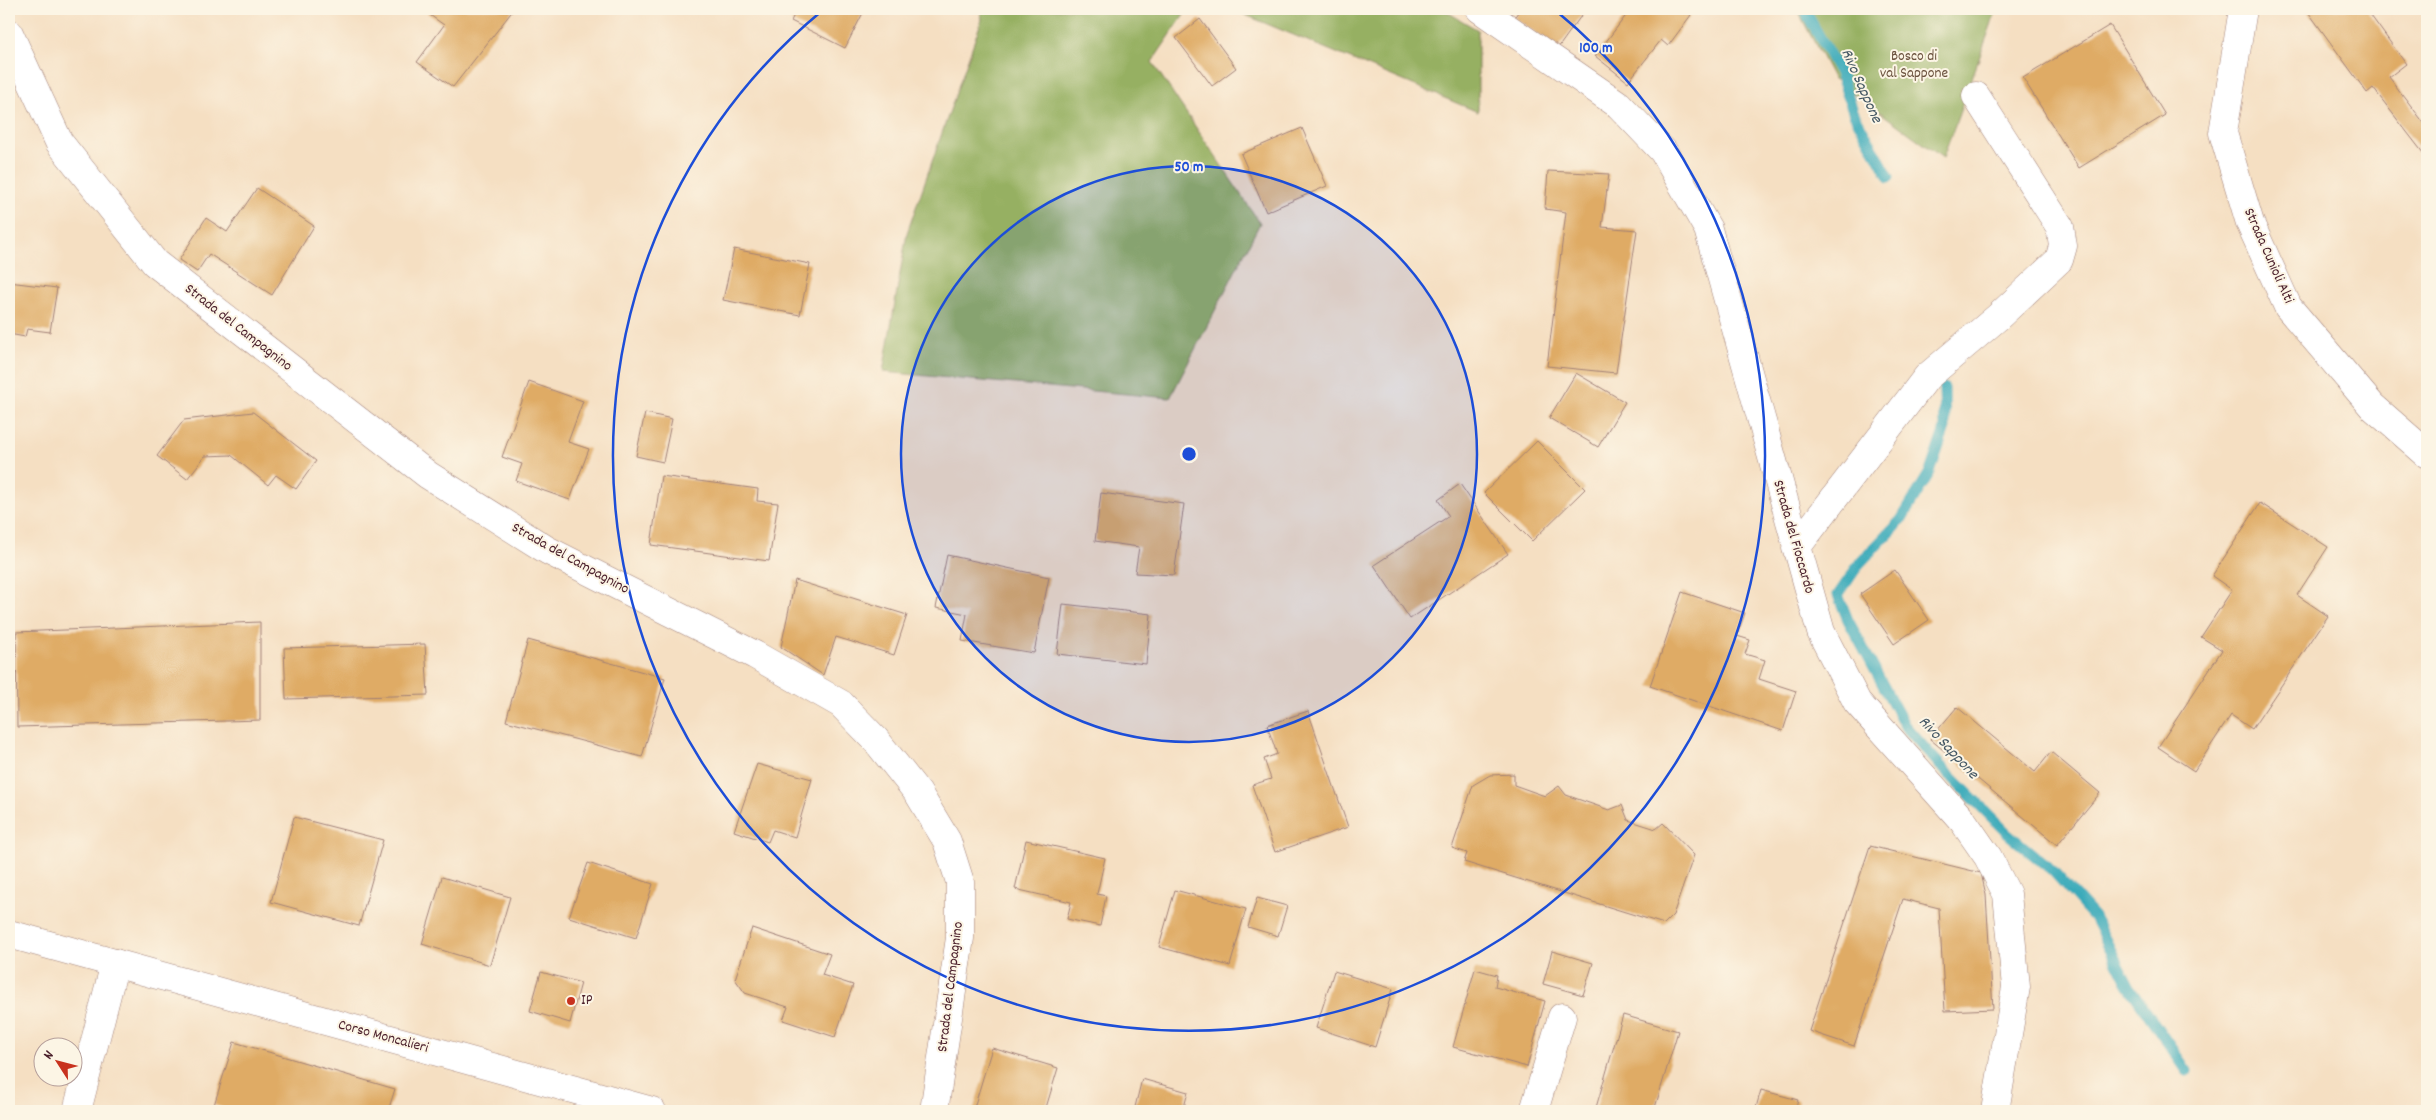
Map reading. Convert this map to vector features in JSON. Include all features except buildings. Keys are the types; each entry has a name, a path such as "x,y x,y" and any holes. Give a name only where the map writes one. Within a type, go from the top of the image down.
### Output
{"street":[{"name":"Strada del Fioccardo","path":"1480,9 1619,105 1663,151 1708,229 1821,632 1857,702 1963,821 1988,857 2007,894 2016,987 1995,1111"},
{"name":"Strada Cunioli Alti","path":"2243,9 2224,133 2250,223 2288,307 2372,406 2427,454"},
{"name":"Strada del Campagnino","path":"9,33 59,142 154,263 428,475 547,550 755,655 841,704 875,739 918,793 947,841 960,882 960,938 934,1111"},
{"path":"1796,548 1927,377 1998,317 2059,260 2063,246 2060,227 1976,96"},
{"name":"Corso Moncalieri","path":"9,934 652,1111"},
{"path":"77,1111 115,963"},
{"path":"1534,1111 1562,1018"}],"green space":[{"path":"980,9 1188,9 1152,62 1260,223 1170,398 883,372 907,233 982,19"},
{"path":"1231,9 1442,9 1478,30 1478,112"},
{"name":"Bosco di val Sappone","path":"1797,9 1997,9 1943,158 1833,78"}],"waterway":[{"name":"Rivo Sappone","path":"1804,9 1840,73 1854,114 1889,177"},
{"name":"Rivo Sappone","path":"1944,388 1945,428 1930,472 1901,520 1859,564 1838,595 1848,620 1905,726 1940,765 2007,833 2053,871 2094,917 2130,988 2187,1071"}],"place":[{"name":"IP","path":"571,1001"}]}
